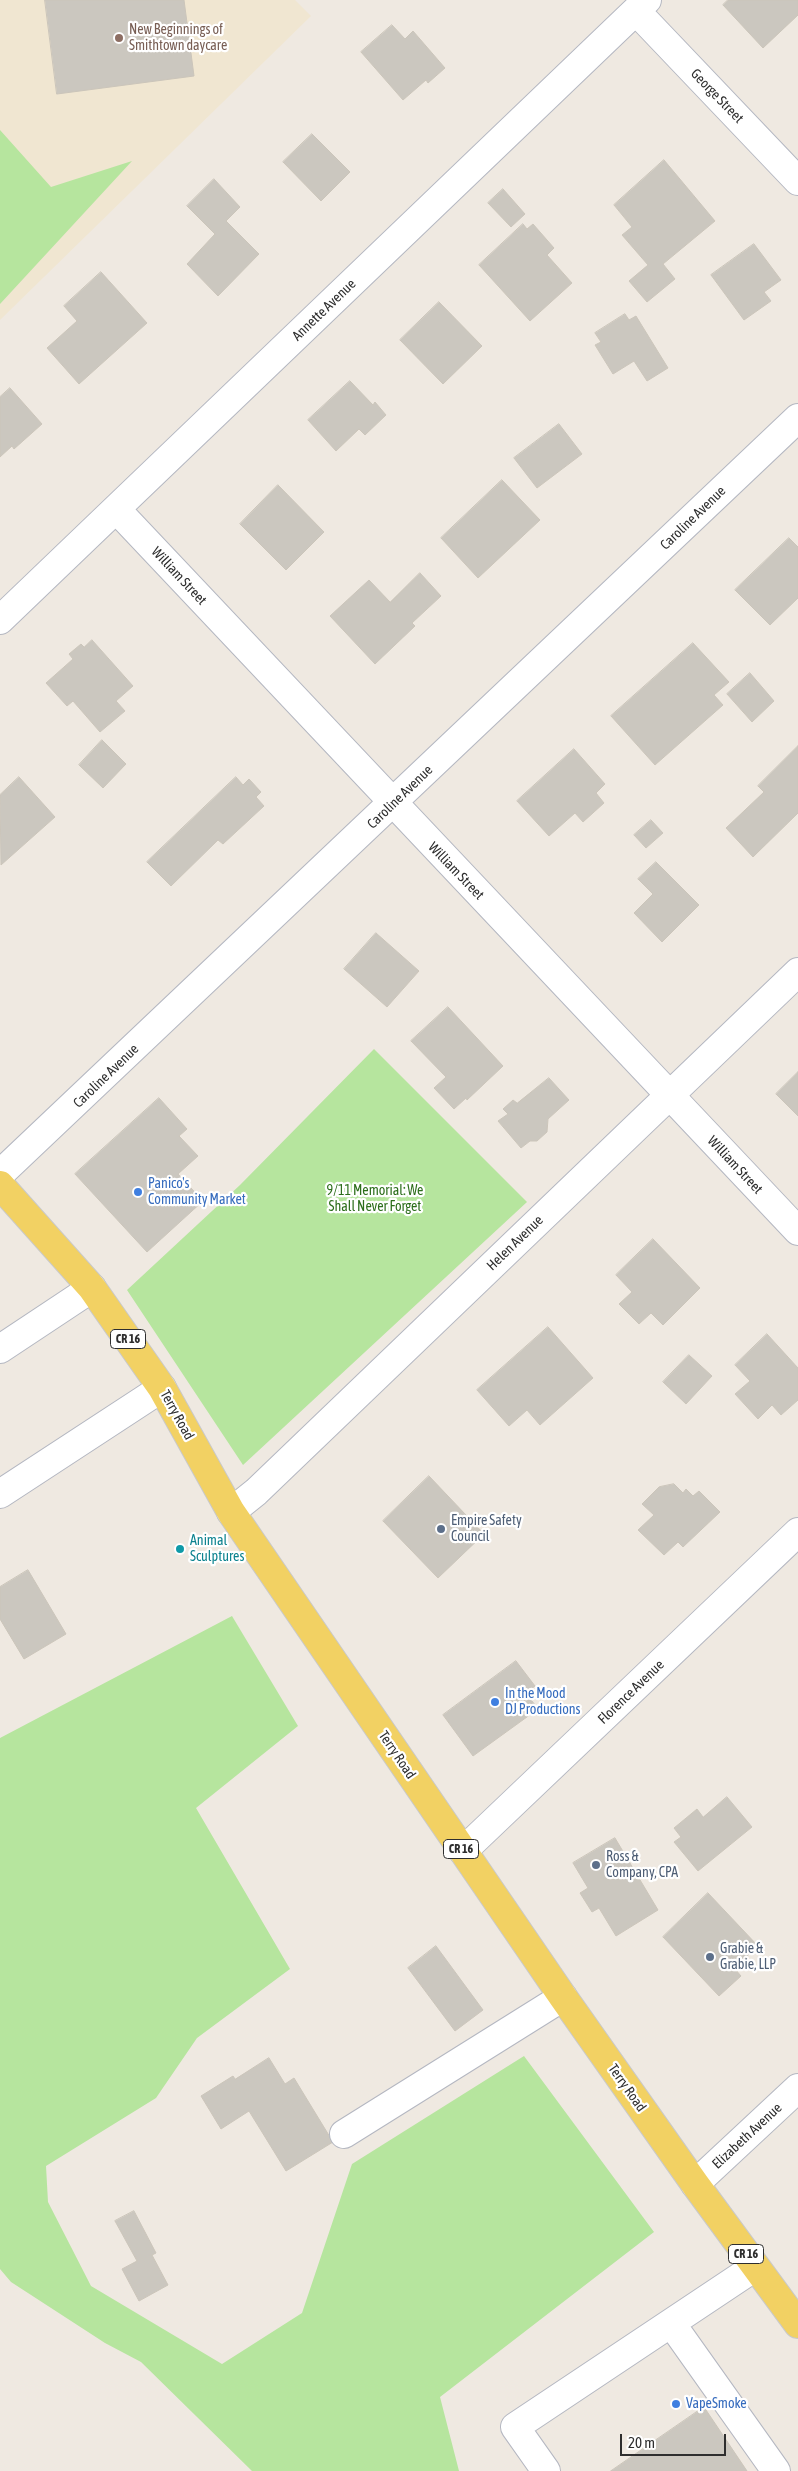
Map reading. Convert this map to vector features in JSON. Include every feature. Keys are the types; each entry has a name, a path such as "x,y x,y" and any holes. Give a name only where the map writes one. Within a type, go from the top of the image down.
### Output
{"main road":[{"name":"Terry Road","path":"0,1185 92,1288 162,1388 230,1512 562,1997 695,2184 798,2324"}],"street":[{"name":"George Street","path":"642,5 798,181"},
{"name":"Annette Avenue","path":"0,620 642,5"},
{"name":"Caroline Avenue","path":"0,1174 798,418"},
{"name":"William Street","path":"116,509 392,804 798,1231"},
{"name":"Helen Avenue","path":"230,1512 256,1492 798,972"},
{"path":"0,1349 92,1288"},
{"path":"0,1494 162,1388"},
{"name":"Florence Avenue","path":"463,1851 798,1532"},
{"path":"344,2134 562,1997"},
{"name":"Elizabeth Avenue","path":"695,2184 798,2088"},
{"path":"546,2471 515,2426 755,2267"},
{"path":"671,2322 776,2471"}],"shaded area":[{"path":"0,0 295,0 311,16 0,320"}],"green space":[{"path":"0,130 51,187 132,161 0,304"},
{"name":"9/11 Memorial: We Shall Never Forget","path":"374,1049 527,1202 243,1465 127,1290 240,1185"},
{"path":"232,1616 298,1726 196,1808 290,1969 197,2038 156,2098 46,2166 48,2202 91,2286 222,2364 302,2313 352,2164 524,2056 654,2232 440,2397 459,2471 252,2471 141,2362 105,2343 11,2282 0,2269 0,1738"}],"building":[{"name":"New Beginnings of Smithtown daycare","path":"45,0 184,0 194,76 57,94"},
{"path":"728,0 798,0 798,15 763,48 723,5"},
{"path":"392,25 405,39 413,31 445,68 428,83 426,80 403,100 361,52"},
{"path":"312,134 350,172 321,201 283,162"},
{"path":"664,160 715,221 663,264 675,279 647,302 629,281 648,265 622,235 632,227 614,205"},
{"path":"214,179 240,207 226,221 259,254 218,296 187,264 215,234 187,206"},
{"path":"503,189 525,214 511,227 488,203"},
{"path":"523,224 527,229 533,224 554,248 547,255 572,283 530,321 479,265"},
{"path":"754,244 781,280 764,292 771,301 744,320 711,275"},
{"path":"101,272 147,323 79,384 47,348 77,321 64,306"},
{"path":"439,302 482,346 443,384 400,340"},
{"path":"625,314 629,320 636,316 668,368 647,381 634,361 613,374 595,345 601,342 595,333"},
{"path":"350,381 373,405 375,402 386,415 365,435 359,429 336,451 308,420"},
{"path":"10,388 42,424 14,449 12,446 0,457 0,397"},
{"path":"559,424 582,454 537,488 514,458"},
{"path":"502,480 540,520 478,578 441,538"},
{"path":"278,485 324,532 286,570 240,524"},
{"path":"789,538 798,547 798,598 770,625 735,590"},
{"path":"420,573 441,596 412,623 415,626 375,664 330,616 369,580 390,602"},
{"path":"92,640 133,686 116,701 125,711 100,732 73,701 67,706 46,683 73,659 69,654 81,644 84,647"},
{"path":"693,643 729,682 714,695 723,705 655,765 611,716"},
{"path":"750,673 774,701 752,722 727,694"},
{"path":"102,740 126,764 103,788 79,765"},
{"path":"798,746 798,813 753,857 726,828 764,792 758,786"},
{"path":"574,749 605,784 596,793 604,803 583,822 575,813 549,836 517,801"},
{"path":"19,777 55,817 1,865 0,795"},
{"path":"236,777 243,785 249,779 261,792 256,797 264,806 223,844 218,840 171,886 147,862"},
{"path":"651,820 663,833 646,848 634,835"},
{"path":"656,862 699,905 662,942 634,913 653,894 638,879"},
{"path":"376,933 419,971 387,1007 344,969"},
{"path":"448,1007 503,1066 467,1100 466,1098 454,1109 434,1088 446,1077 411,1041"},
{"path":"798,1072 798,1116 776,1094"},
{"path":"549,1078 569,1100 548,1119 547,1132 537,1141 530,1141 521,1148 498,1121 508,1114 503,1109 513,1100 517,1103"},
{"path":"159,1098 187,1129 179,1136 198,1156 178,1174 203,1201 147,1252 75,1174"},
{"path":"653,1239 700,1288 663,1325 651,1313 639,1324 619,1304 632,1292 616,1275"},
{"path":"548,1327 593,1378 540,1425 527,1410 509,1426 477,1390"},
{"path":"767,1334 798,1368 798,1400 781,1415 772,1405 758,1419 735,1394 750,1381 735,1365"},
{"path":"689,1355 712,1376 686,1404 663,1382"},
{"path":"429,1476 484,1534 438,1578 383,1521"},
{"path":"674,1484 683,1493 686,1489 693,1496 699,1491 720,1512 683,1547 678,1542 664,1555 638,1530 654,1515 642,1504 659,1487"},
{"path":"28,1570 66,1634 24,1659 0,1619 0,1587"},
{"path":"516,1661 535,1686 526,1693 538,1709 473,1756 443,1715"},
{"path":"727,1797 752,1827 698,1871 674,1842 681,1837 674,1828 697,1809 703,1817"},
{"path":"615,1838 658,1910 616,1936 599,1908 592,1912 580,1893 588,1888 573,1863"},
{"path":"708,1893 758,1946 734,1968 741,1976 719,1996 663,1937"},
{"path":"436,1946 483,2010 455,2031 408,1968"},
{"path":"269,2058 285,2084 294,2078 333,2142 286,2171 249,2111 221,2129 201,2096 233,2076 235,2079"},
{"path":"134,2211 156,2253 152,2255 168,2285 139,2301 122,2269 137,2261 115,2221"},
{"path":"704,2407 747,2471 611,2471"}],"place":[{"name":"New Beginnings of Smithtown daycare","path":"119,38"},
{"name":"Panico's Community Market","path":"138,1192"},
{"name":"Empire Safety Council","path":"441,1529"},
{"name":"Animal Sculptures","path":"180,1549"},
{"name":"In the Mood DJ Productions","path":"495,1702"},
{"name":"Ross & Company, CPA","path":"596,1865"},
{"name":"Grabie & Grabie, LLP","path":"710,1957"},
{"name":"VapeSmoke","path":"676,2404"}]}
